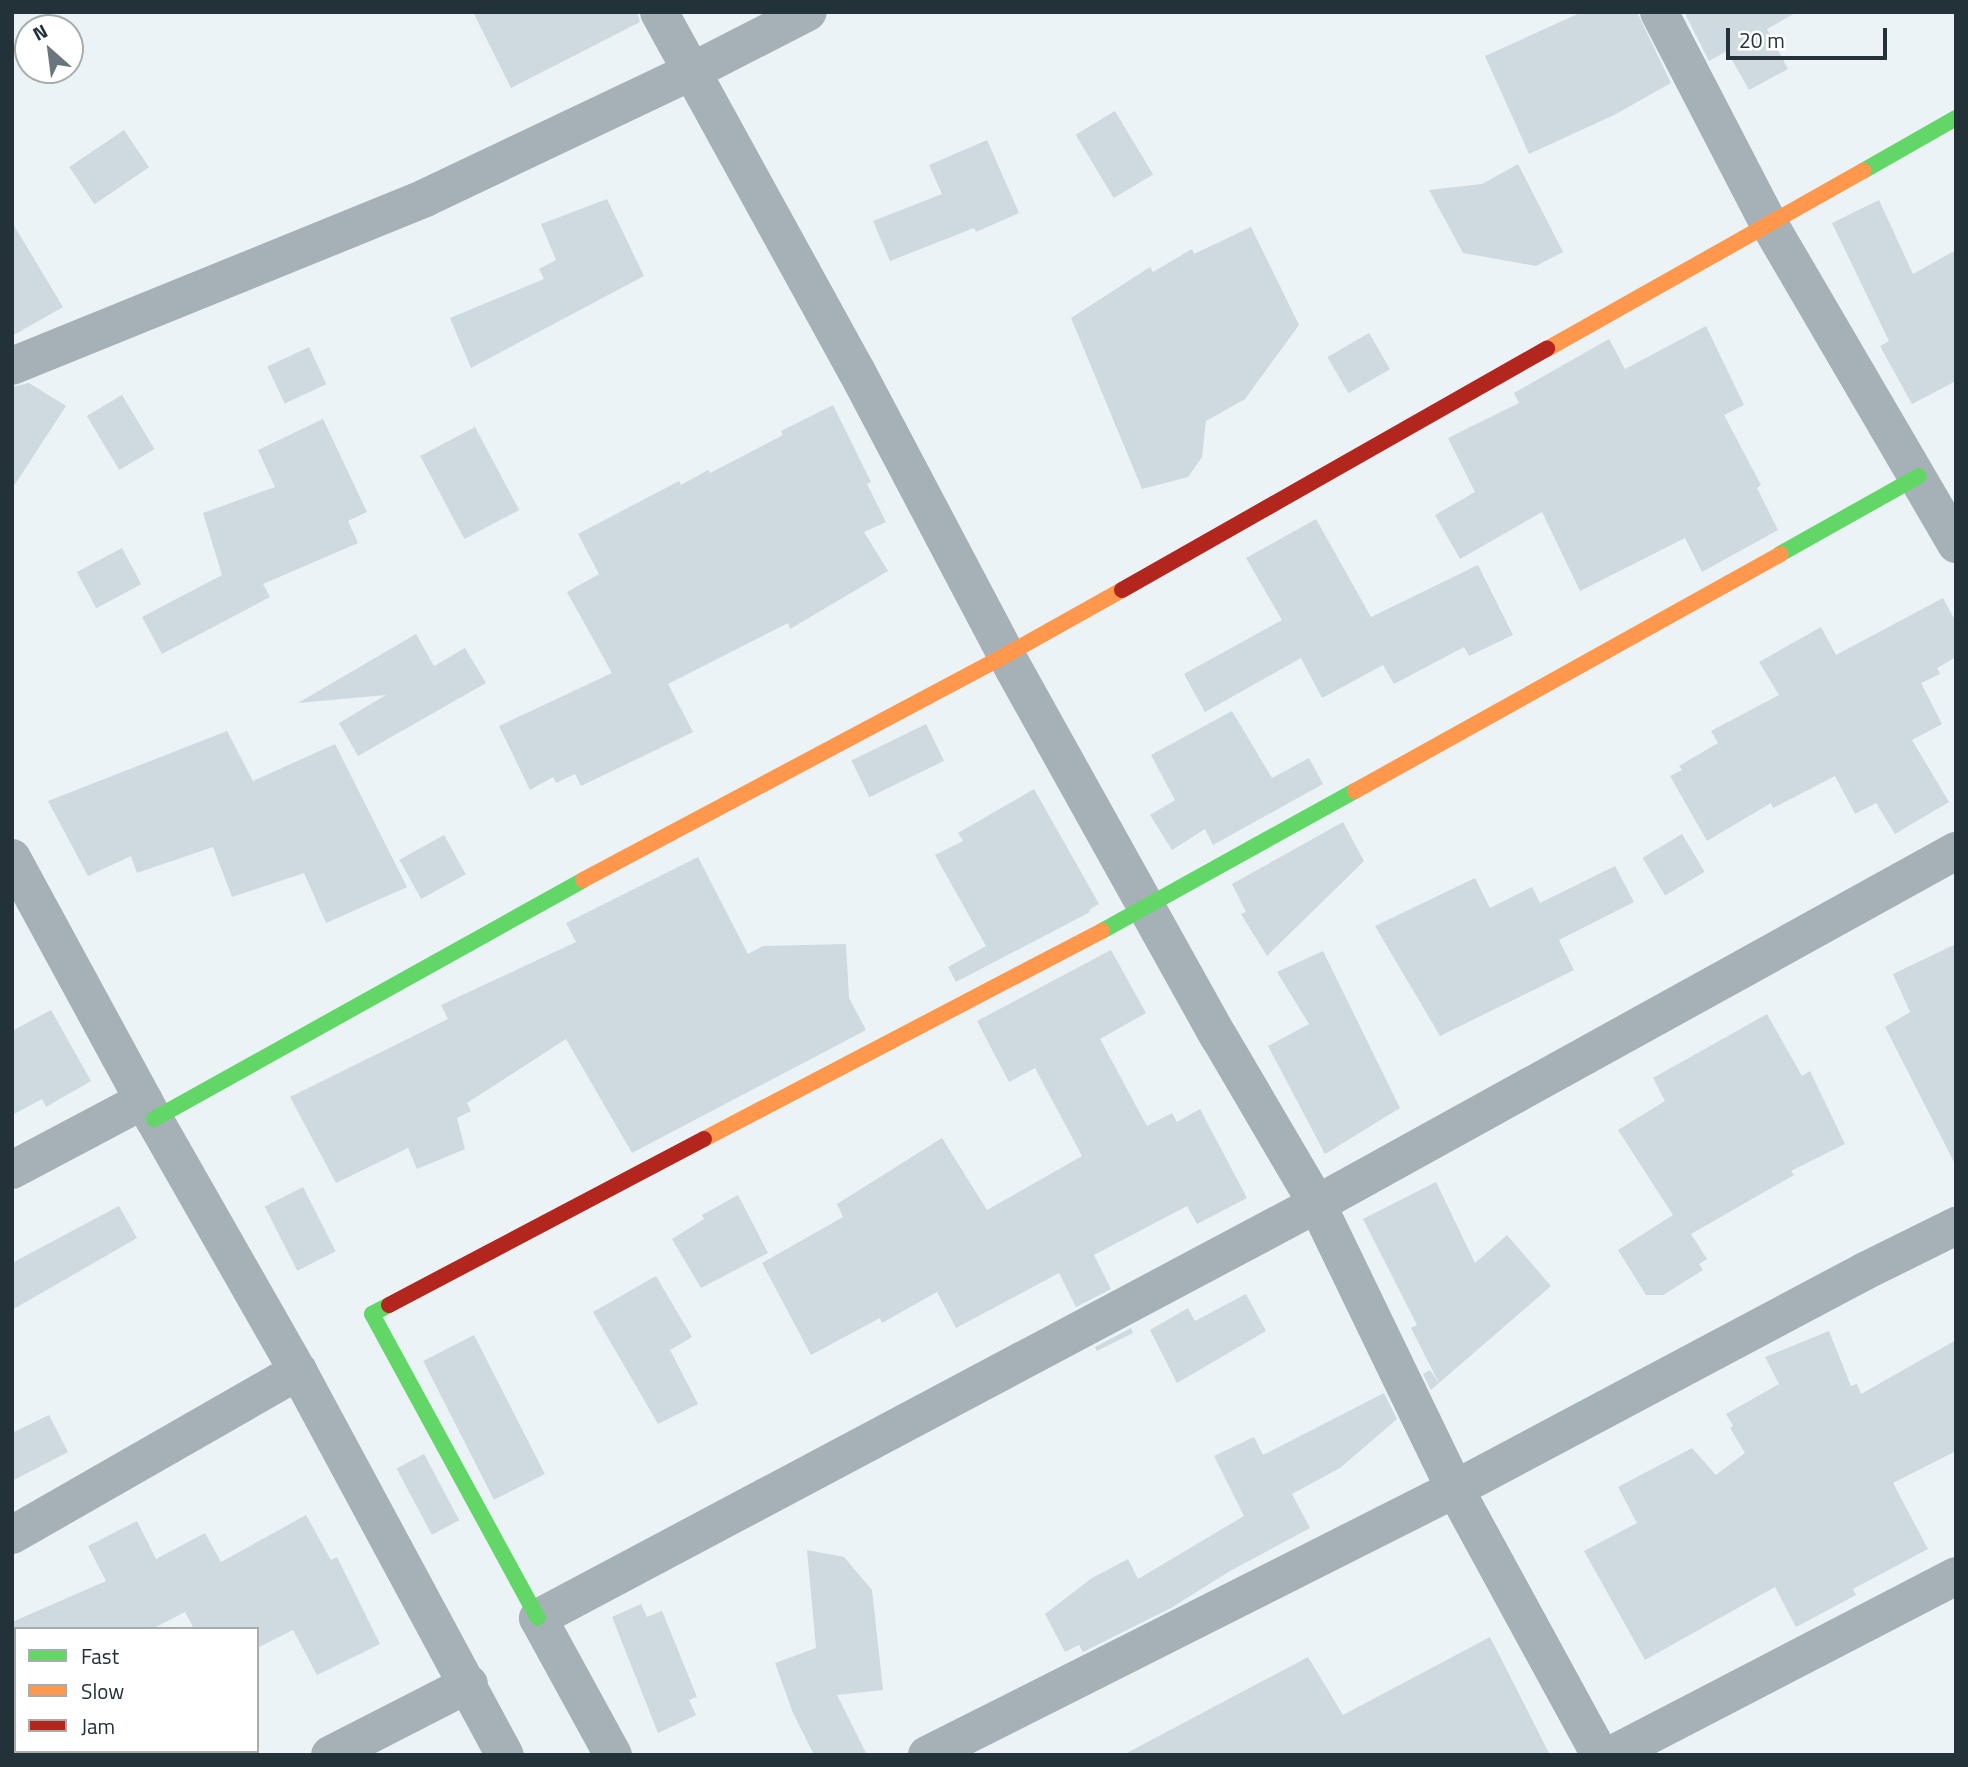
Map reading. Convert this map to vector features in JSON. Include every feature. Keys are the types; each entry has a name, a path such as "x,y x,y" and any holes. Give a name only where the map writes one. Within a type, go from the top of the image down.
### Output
{"street":[{"path":"659,12 1006,655 1219,1037 1317,1204 1455,1489 1600,1755"},
{"path":"12,366 425,198 693,71 808,12"},
{"path":"1659,12 1768,222 1919,476 1956,544"},
{"path":"12,1170 149,1109 1006,655 1956,118"},
{"path":"613,1755 372,1314 1147,907 1919,476"},
{"path":"538,1618 1317,1204 1956,851"},
{"path":"12,858 149,1109 298,1371 505,1755"},
{"path":"927,1755 1455,1489 1865,1271 1956,1226"},
{"path":"12,1535 298,1371"},
{"path":"1611,1755 1956,1576"},
{"path":"330,1755 469,1684"}],"building":[{"path":"473,12 637,12 640,22 511,88"},
{"path":"1582,12 1637,12 1671,83 1614,115 1529,154 1485,56"},
{"path":"1684,12 1797,12 1767,29 1788,69 1749,90 1727,51 1709,61"},
{"path":"1115,111 1153,174 1114,198 1076,135"},
{"path":"124,130 149,167 94,204 69,167"},
{"path":"987,140 1019,213 976,232 974,228 890,261 873,221 942,194 929,165"},
{"path":"1518,164 1563,252 1536,266 1463,253 1429,190 1482,184"},
{"path":"607,199 644,276 471,368 450,318 544,279 539,269 556,260 541,224"},
{"path":"1879,200 1913,274 1956,250 1956,381 1912,404 1880,346 1889,341 1832,223"},
{"path":"12,222 63,307 12,336"},
{"path":"1251,227 1299,325 1245,399 1206,421 1202,457 1188,477 1142,489 1071,318 1150,267 1153,272 1192,249 1194,254"},
{"path":"1706,326 1744,405 1724,415 1761,485 1757,488 1778,530 1702,572 1685,538 1580,591 1542,512 1460,559 1435,515 1475,492 1448,438 1519,403 1514,393 1609,339 1625,369"},
{"path":"1369,333 1390,369 1348,393 1327,357"},
{"path":"309,347 326,384 285,404 267,366"},
{"path":"29,383 66,406 12,489 12,387"},
{"path":"122,395 154,449 119,470 87,416"},
{"path":"833,405 871,482 867,484 886,522 864,532 888,571 790,629 788,623 668,684 693,732 581,786 575,774 556,783 553,777 530,790 499,726 612,673 567,592 599,574 578,534 679,481 681,485 708,470 710,473 783,435 781,431"},
{"path":"323,419 367,512 348,521 358,543 263,584 270,597 162,654 142,617 222,575 203,513 275,487 258,450"},
{"path":"475,427 519,510 464,539 420,456"},
{"path":"1316,519 1371,617 1478,565 1513,635 1469,656 1464,647 1394,684 1383,665 1322,698 1301,658 1205,712 1184,674 1282,620 1246,558"},
{"path":"122,548 141,584 96,608 77,572"},
{"path":"1943,598 1956,622 1956,657 1937,668 1940,674 1921,683 1942,724 1912,740 1949,802 1895,834 1876,803 1855,814 1835,776 1773,808 1771,803 1707,841 1670,776 1682,770 1679,766 1718,743 1711,731 1779,695 1759,662 1821,627 1836,655"},
{"path":"416,634 434,666 465,648 486,683 358,756 339,723 386,695 298,703"},
{"path":"1232,711 1272,778 1309,758 1323,784 1213,845 1205,829 1172,850 1150,815 1175,800 1151,755"},
{"path":"926,724 944,761 869,797 851,760"},
{"path":"227,731 253,781 335,744 407,887 326,923 304,873 232,897 213,847 137,873 131,856 88,876 48,801"},
{"path":"1034,789 1099,904 1089,910 1090,912 956,982 948,967 986,946 935,855 963,841 958,833"},
{"path":"1343,822 1364,861 1267,956 1241,914 1246,912 1232,884"},
{"path":"1682,834 1705,872 1665,895 1643,858"},
{"path":"444,835 466,874 421,899 399,860"},
{"path":"698,857 748,954 763,946 846,944 849,998 866,1030 632,1153 566,1039 467,1103 471,1111 457,1118 465,1149 417,1169 408,1148 336,1183 290,1097 448,1019 441,1005 576,942 566,923"},
{"path":"1615,866 1634,902 1559,940 1574,970 1440,1036 1375,926 1475,878 1490,908 1532,887 1540,903"},
{"path":"1956,944 1956,1166 1885,1027 1910,1012 1893,974"},
{"path":"1111,950 1146,1013 1100,1039 1147,1126 1172,1113 1177,1122 1200,1109 1247,1198 1197,1224 1187,1206 1094,1255 1111,1289 1076,1307 1059,1273 956,1328 937,1292 882,1323 880,1318 811,1355 762,1263 843,1217 837,1204 942,1138 987,1210 1082,1156 1035,1068 1009,1082 977,1021"},
{"path":"1323,951 1400,1108 1325,1154 1268,1046 1309,1024 1277,972"},
{"path":"51,1010 91,1081 46,1107 42,1099 12,1115 12,1031"},
{"path":"1767,1014 1802,1076 1810,1071 1845,1144 1791,1171 1794,1175 1691,1234 1707,1259 1699,1264 1703,1270 1663,1295 1646,1295 1618,1250 1673,1215 1618,1130 1665,1101 1653,1078"},
{"path":"1436,1182 1475,1263 1507,1235 1551,1286 1439,1383 1411,1328 1417,1325 1363,1219"},
{"path":"303,1187 336,1251 297,1271 265,1207"},
{"path":"738,1195 768,1253 701,1288 672,1239 704,1219 702,1215"},
{"path":"119,1206 137,1238 12,1310 12,1263"},
{"path":"656,1276 692,1337 670,1350 698,1404 658,1424 593,1312"},
{"path":"1246,1294 1266,1331 1177,1383 1150,1330 1188,1308 1195,1321"},
{"path":"1131,1328 1133,1333 1097,1351 1095,1347"},
{"path":"1829,1331 1851,1386 1857,1384 1861,1394 1956,1340 1956,1451 1893,1483 1928,1549 1853,1589 1856,1595 1796,1627 1775,1587 1645,1660 1584,1551 1637,1523 1618,1487 1692,1448 1716,1475 1745,1453 1730,1428 1733,1426 1726,1414 1779,1384 1765,1357"},
{"path":"474,1335 545,1474 494,1500 423,1361"},
{"path":"1430,1370 1439,1383 1431,1390 1423,1374"},
{"path":"1384,1393 1397,1419 1340,1468 1292,1494 1310,1528 1230,1571 1171,1608 1083,1652 1079,1645 1065,1652 1045,1614 1092,1578 1128,1559 1138,1579 1244,1516 1214,1456 1254,1437 1263,1455"},
{"path":"49,1415 68,1452 12,1481 12,1433"},
{"path":"424,1454 459,1520 432,1535 397,1469"},
{"path":"306,1515 331,1560 337,1557 380,1644 317,1675 293,1630 259,1647 259,1627 193,1627 185,1612 156,1627 12,1628 12,1622 106,1581 88,1546 137,1521 156,1559 205,1533 221,1562"},
{"path":"807,1550 844,1557 872,1590 883,1690 837,1695 867,1755 814,1755 793,1713 775,1663 816,1648"},
{"path":"641,1604 647,1617 662,1611 697,1697 689,1700 696,1715 658,1733 612,1617"},
{"path":"1490,1637 1550,1755 1123,1755 1308,1657 1343,1715"}],"traffic: fast":[{"path":"1863,171 1956,118"},
{"path":"1780,554 1919,476"},
{"path":"1102,931 1355,791"},
{"path":"154,1119 583,880"},
{"path":"389,1305 372,1314 538,1618"}],"traffic: slow":[{"path":"1547,349 1863,171"},
{"path":"1355,791 1780,554"},
{"path":"583,880 1006,655 1122,590"},
{"path":"704,1139 1102,931"}],"traffic: jam":[{"path":"1122,590 1547,349"},
{"path":"389,1305 704,1139"}]}
